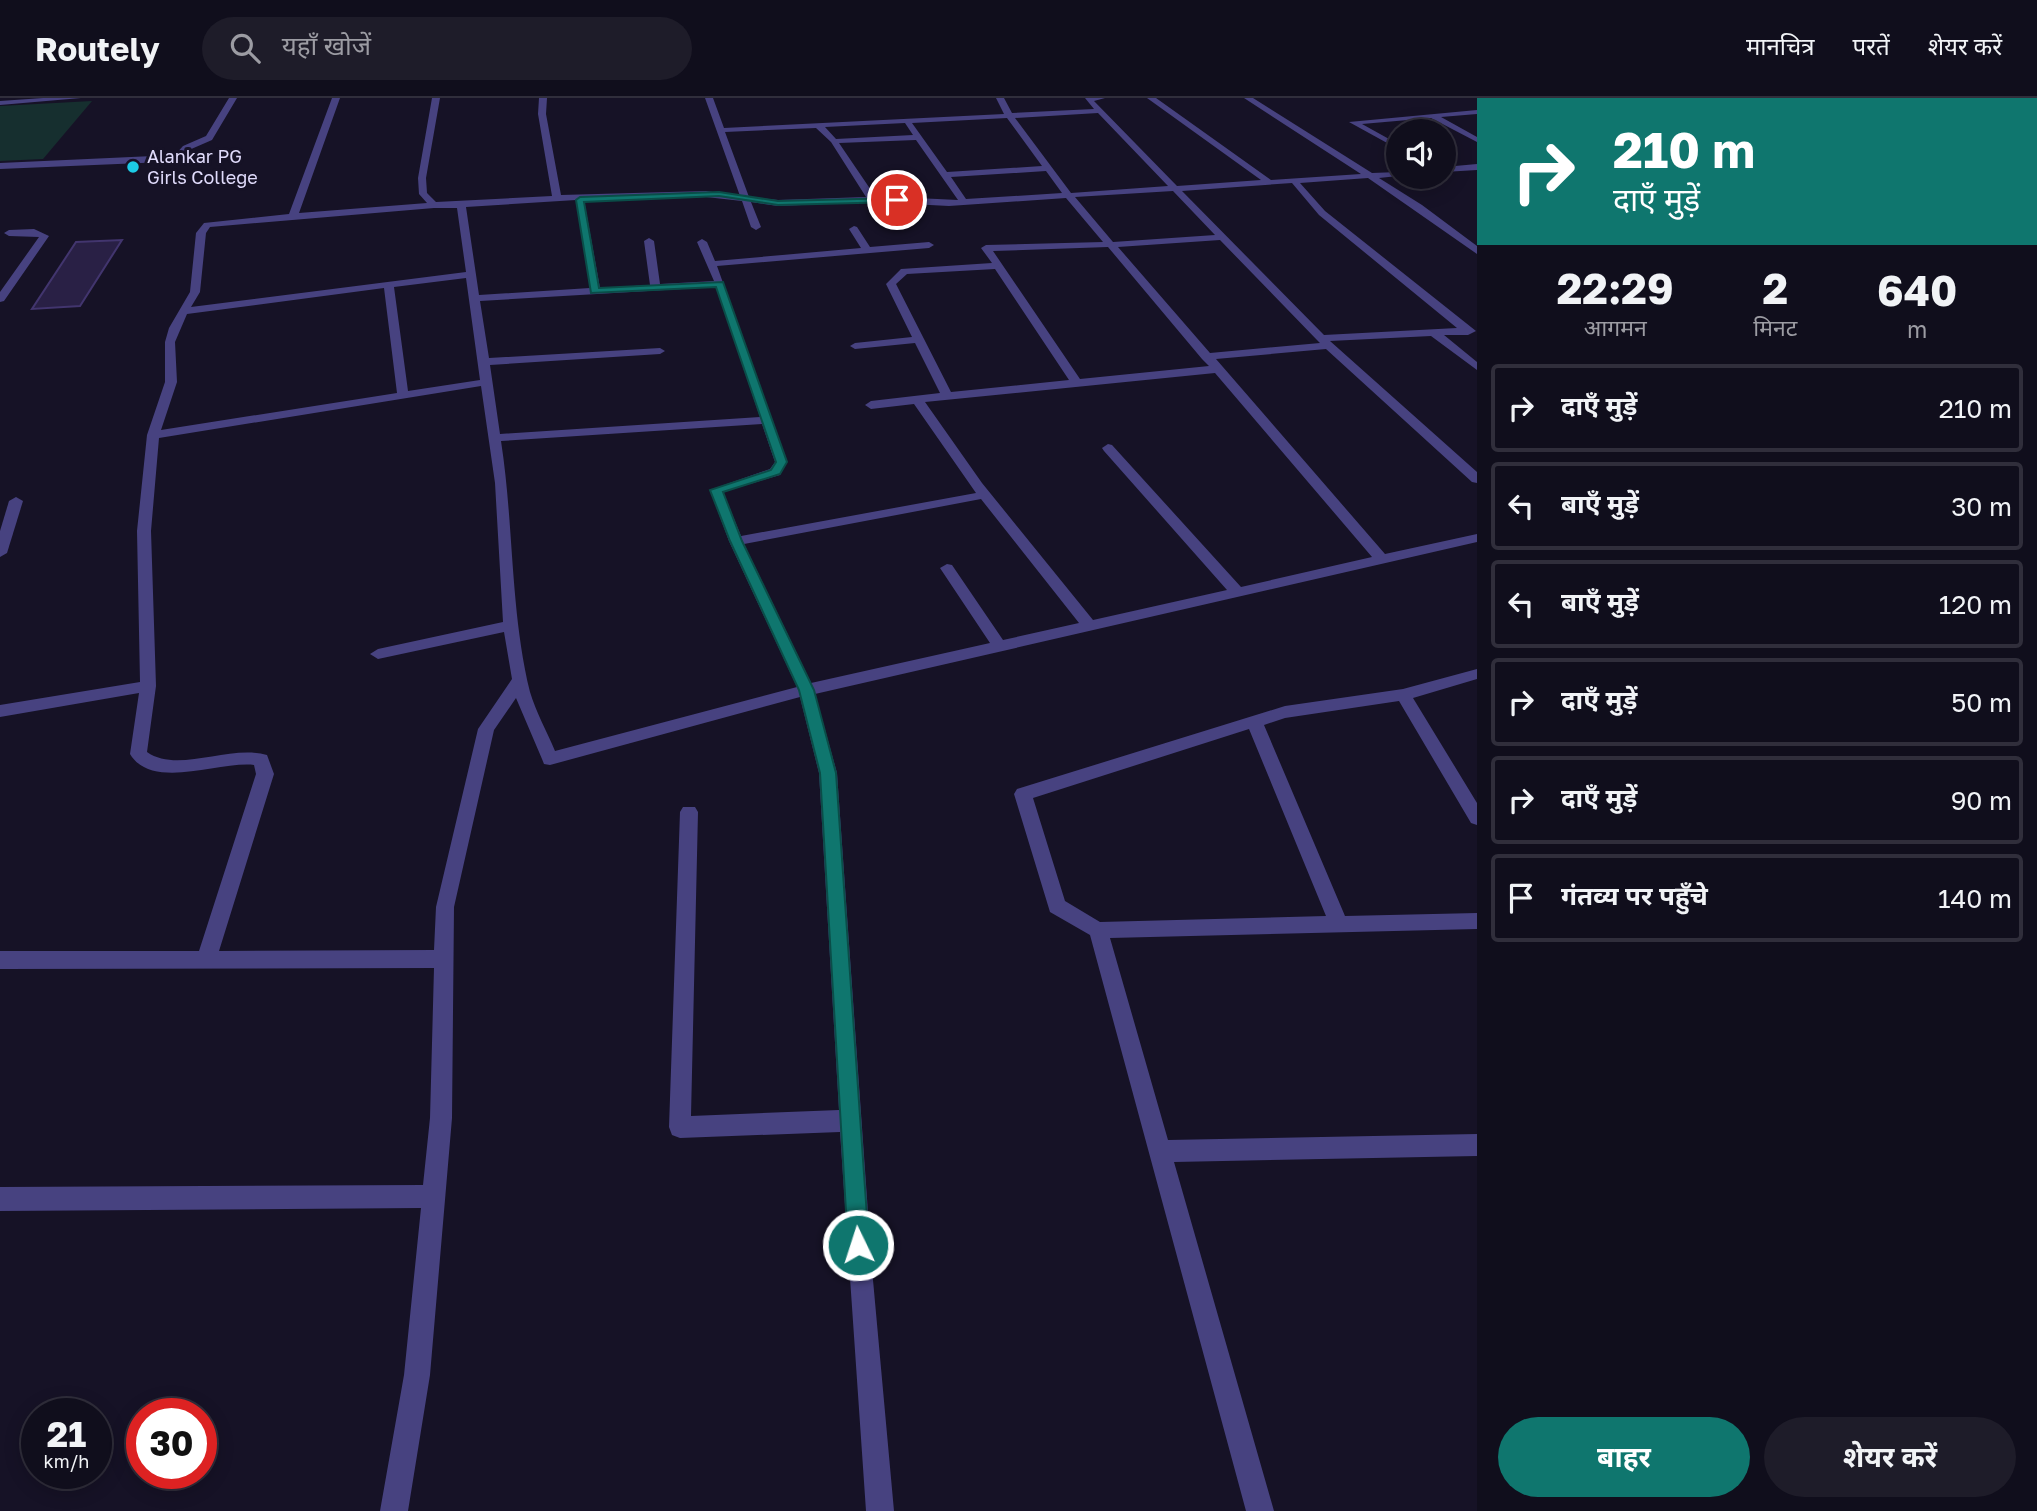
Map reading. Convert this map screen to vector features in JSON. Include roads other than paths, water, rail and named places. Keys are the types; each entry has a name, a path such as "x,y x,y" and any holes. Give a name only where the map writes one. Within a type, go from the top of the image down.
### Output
{"street":[{"path":"0,103 77,98"},
{"path":"0,166 165,160 178,157 186,148 209,138 233,98"},
{"path":"293,216 336,98"},
{"path":"434,205 423,194 422,178 436,98"},
{"path":"543,98 542,114 557,198"},
{"path":"709,98 743,199 756,227"},
{"path":"1000,98 1009,115 1069,196 1382,560"},
{"path":"1099,98 1088,99 1325,342 1477,479"},
{"path":"1151,98 1272,184"},
{"path":"1248,98 1419,207 1477,251"},
{"path":"721,130 1100,111"},
{"path":"1386,140 1353,122 1354,120 1477,112"},
{"path":"1431,115 1477,140"},
{"path":"907,121 964,202"},
{"path":"818,125 834,141 872,199"},
{"path":"834,141 919,137"},
{"path":"1456,169 1477,167"},
{"path":"945,175 1049,168"},
{"path":"206,960 265,774 261,760 251,757 175,766 146,763 138,754 148,686 144,531 153,435 171,382 172,335 195,292 203,228 221,222 557,198 580,200 706,194 797,203 872,199 964,202 1386,175"},
{"path":"1295,182 1322,213 1472,331"},
{"path":"580,200 595,291"},
{"path":"461,205 501,483 511,625 523,694 550,759 806,690 1477,538"},
{"path":"854,229 867,250"},
{"path":"0,299 44,236 34,232 9,233"},
{"path":"1077,383 986,248 1163,243 1222,237"},
{"path":"649,241 655,288"},
{"path":"702,242 782,462 775,472 716,490 736,541 806,690 828,773 850,1121 880,1511"},
{"path":"711,264 929,245"},
{"path":"947,396 891,284 904,271 998,266"},
{"path":"186,311 471,274"},
{"path":"474,298 719,284"},
{"path":"389,286 402,395"},
{"path":"1206,357 1325,342 1472,331"},
{"path":"1435,334 1477,367"},
{"path":"855,346 919,339"},
{"path":"484,362 660,351"},
{"path":"871,405 1216,369"},
{"path":"153,435 487,382"},
{"path":"917,400 984,495 1090,627"},
{"path":"495,438 767,420"},
{"path":"1108,448 1238,593"},
{"path":"736,541 984,495"},
{"path":"0,554 16,501"},
{"path":"947,568 1000,647"},
{"path":"378,654 511,625"},
{"path":"1477,674 1404,695 1285,712 1023,794 1057,906 1098,930 1477,921"},
{"path":"394,1511 417,1375 441,1118 446,907 486,729 521,679"},
{"path":"0,711 148,686"},
{"path":"1404,695 1477,818"},
{"path":"1254,721 1339,924"},
{"path":"689,811 680,1127 850,1121"},
{"path":"1098,930 1260,1511"},
{"path":"0,960 444,959"},
{"path":"1160,1151 1477,1145"},
{"path":"0,1199 433,1196"}],"place":[{"name":"Alankar PG Girls College","path":"133,167"}]}
